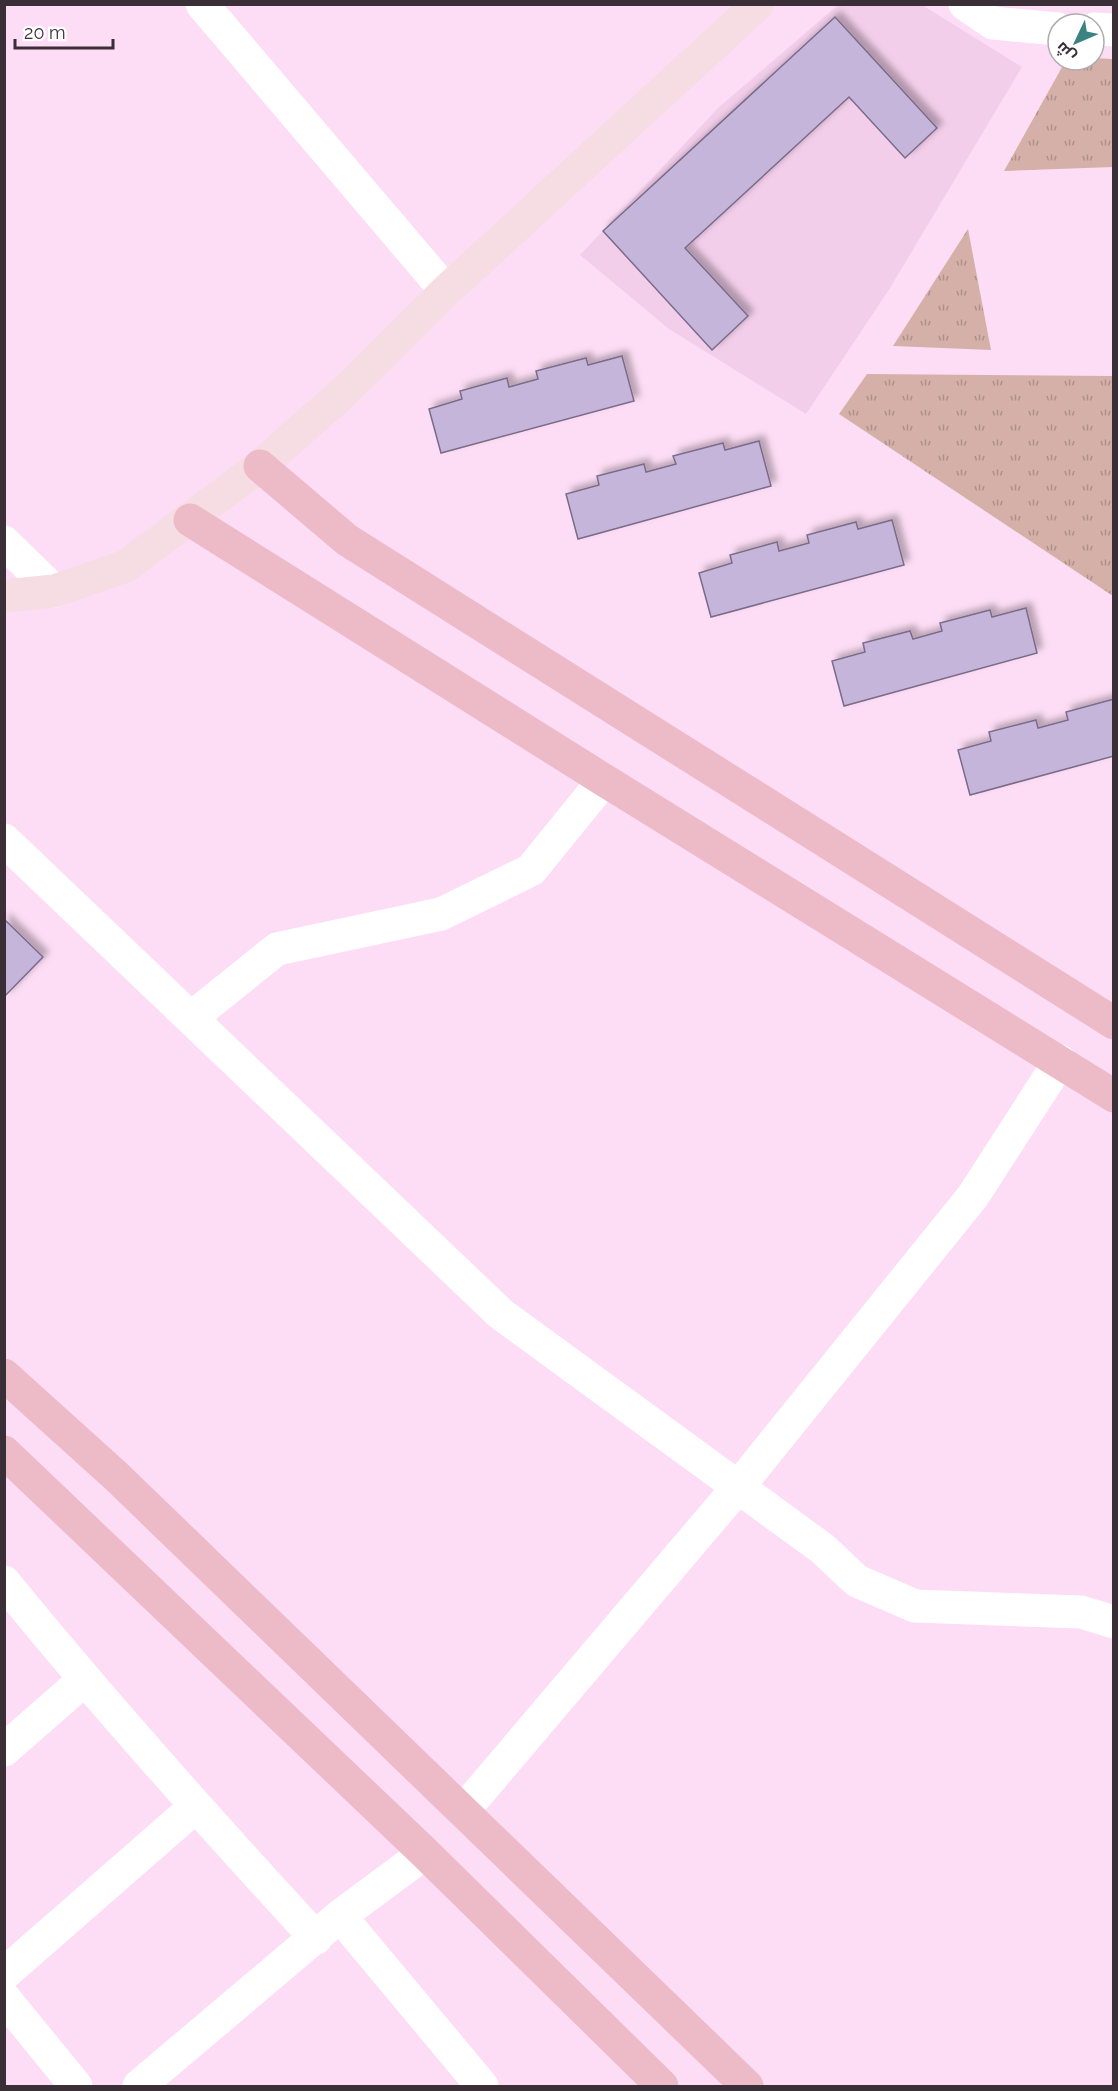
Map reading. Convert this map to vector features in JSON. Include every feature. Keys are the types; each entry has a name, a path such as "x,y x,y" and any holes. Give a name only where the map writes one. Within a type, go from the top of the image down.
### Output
{"main road":[{"path":"4,596 54,591 126,566 260,466 344,392 446,291 758,4"},
{"path":"260,466 347,540 1113,1023"},
{"path":"190,520 1113,1096"},
{"path":"4,1375 116,1476 747,2086"},
{"path":"4,1452 426,1854 659,2085"}],"street":[{"path":"202,4 446,291"},
{"path":"965,4 993,23 1046,28"},
{"path":"4,542 54,591"},
{"path":"191,1018 277,949 441,914 531,870 604,780"},
{"path":"4,840 501,1314 739,1486 823,1549 857,1581 915,1606 1081,1612 1113,1622"},
{"path":"463,1811 739,1486 973,1196 1060,1061"},
{"path":"4,1582 84,1680 195,1807 316,1938"},
{"path":"4,1750 84,1680"},
{"path":"4,1974 195,1807"},
{"path":"139,2086 340,1916 426,1854"},
{"path":"340,1916 482,2086"},
{"path":"4,1998 76,2086"}],"shaded area":[{"path":"838,5 922,5 1022,67 890,288 806,414 669,329 580,255 719,107"}],"green space":[{"path":"1106,59 1113,59 1113,167 1004,171 1059,72 1106,72"},
{"path":"968,229 991,350 893,346"},
{"path":"867,374 1113,376 1113,596 839,414"}],"building":[{"path":"835,17 937,128 905,158 849,97 685,248 748,316 712,350 603,231"},
{"path":"622,356 634,401 441,453 429,409 462,399 460,391 507,378 509,387 538,379 536,371 586,358 588,365"},
{"path":"759,441 771,486 578,539 566,494 599,485 597,476 644,464 646,472 676,464 673,456 723,443 725,450"},
{"path":"892,520 904,565 711,617 699,573 732,563 730,555 777,542 779,551 809,543 807,535 856,522 858,529"},
{"path":"1026,608 1037,653 844,706 832,661 865,652 863,643 910,631 913,639 942,631 940,623 990,610 992,617"},
{"path":"1114,699 1114,756 970,795 958,750 991,741 989,732 1036,720 1038,728 1068,720 1066,712"},
{"path":"4,919 43,957 4,997"}]}
